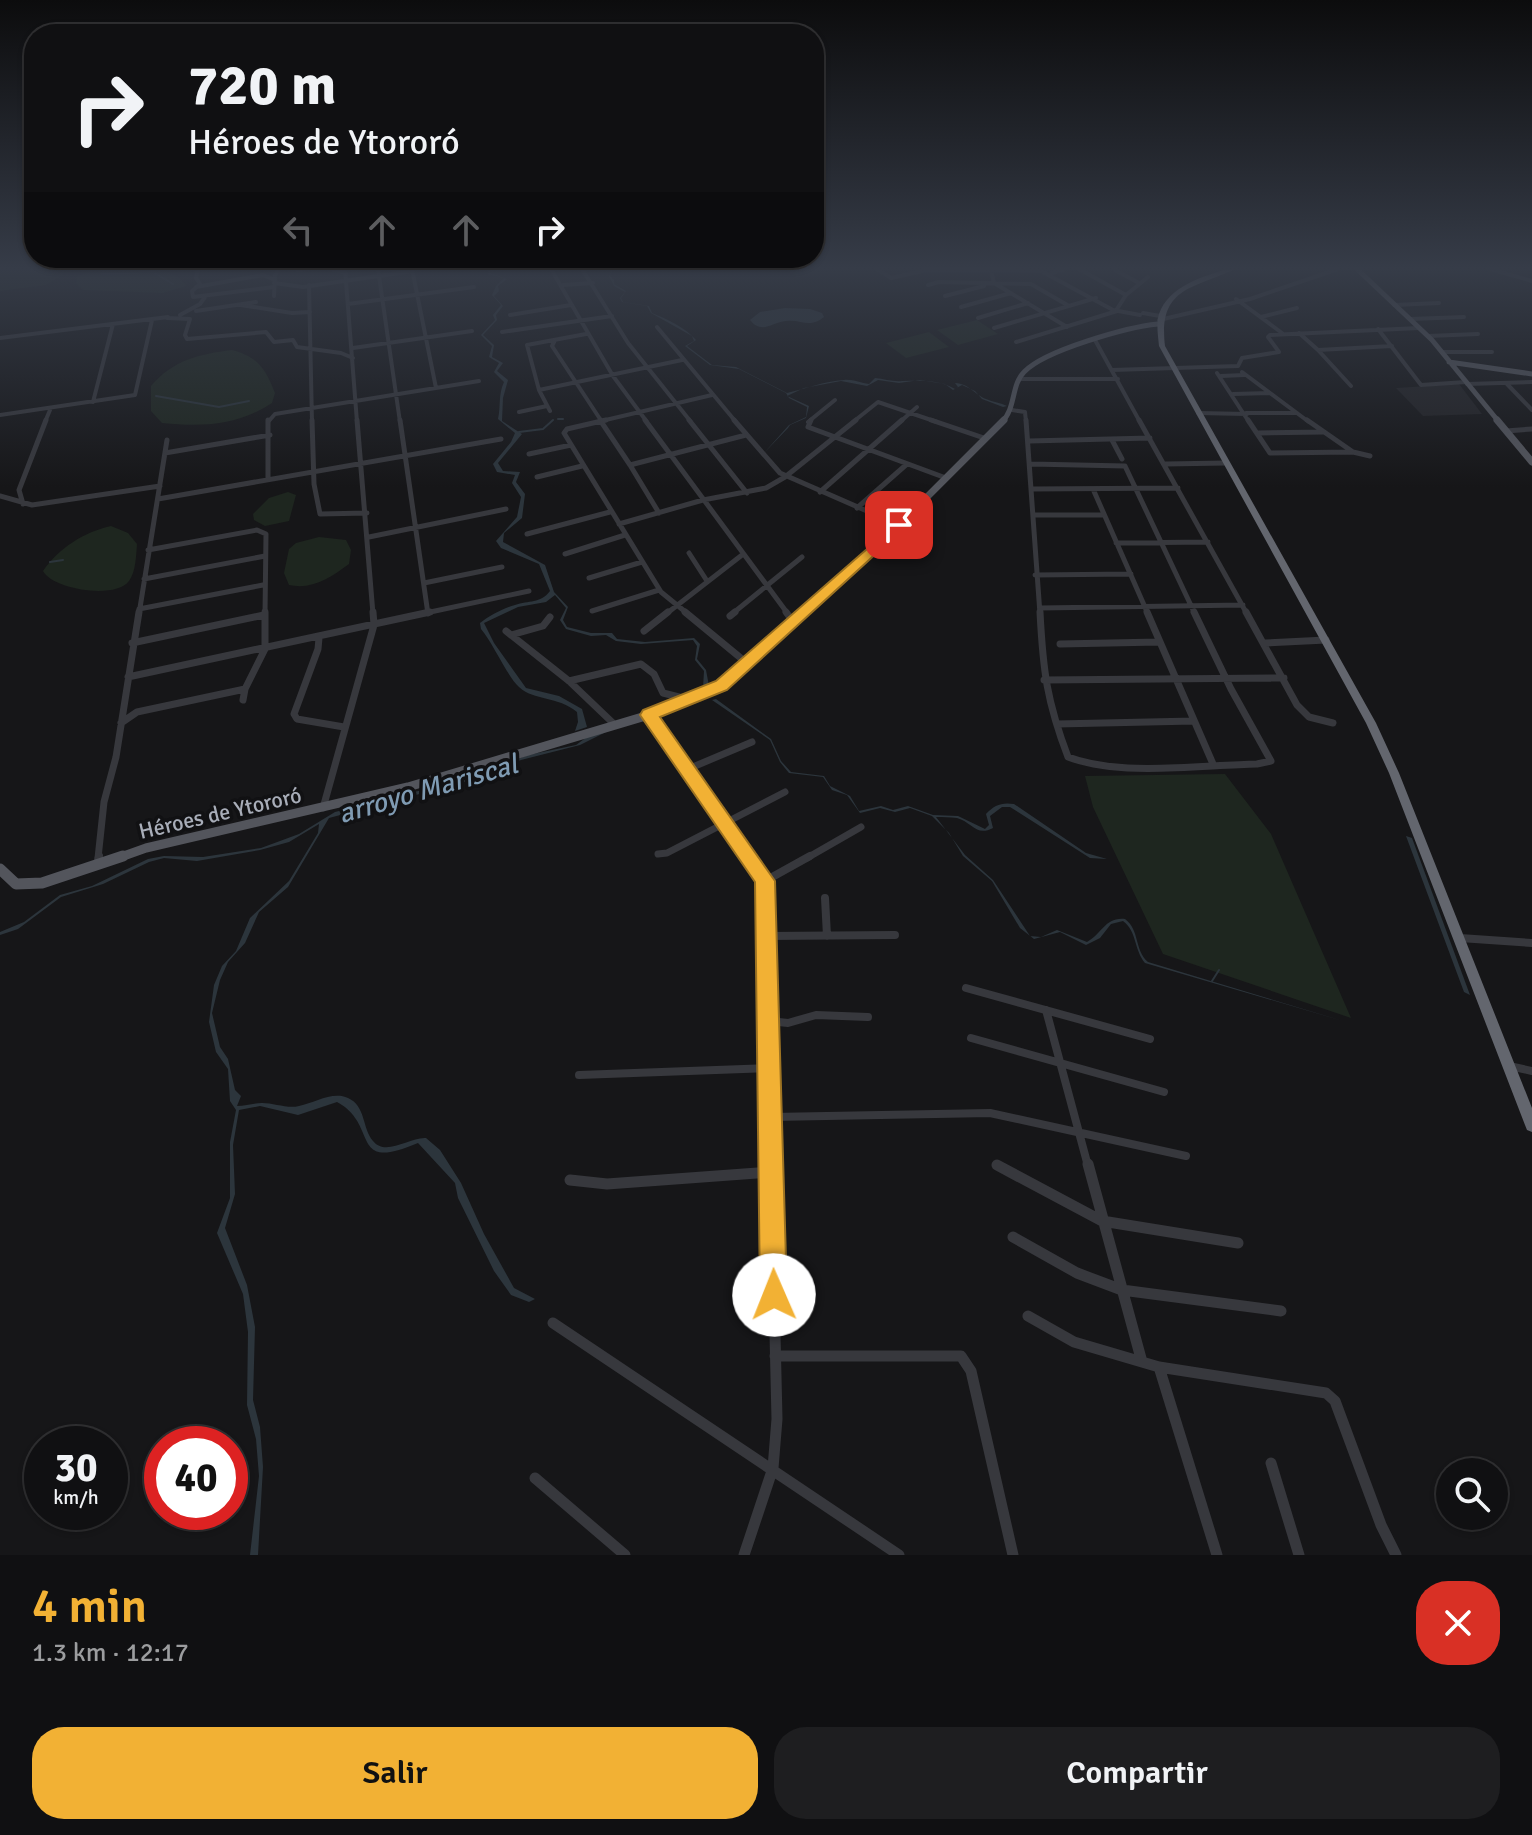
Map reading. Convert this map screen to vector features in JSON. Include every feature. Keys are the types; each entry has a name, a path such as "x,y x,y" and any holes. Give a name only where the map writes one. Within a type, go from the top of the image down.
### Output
{"highway":[{"path":"1162,342 1173,369 1371,723 1394,773 1532,1125"}],"main road":[{"path":"1013,407 1020,379 1038,362 1091,342"},
{"path":"1433,342 1532,462"},
{"path":"1449,362 1532,374"},
{"name":"Héroes de Ytororó","path":"0,869 16,884 30,886 98,862 408,787 691,700 721,685 794,623 899,525 1013,407"}],"street":[{"path":"93,402 109,342"},
{"path":"0,415 50,410 136,393 147,342"},
{"path":"294,342 297,347 311,347 353,358"},
{"path":"311,342 315,471 320,514 367,513"},
{"path":"323,808 374,625 352,342"},
{"path":"353,348 400,342"},
{"path":"427,342 436,388"},
{"path":"519,412 549,408 539,390 527,345 546,342"},
{"path":"553,342 551,344 659,513"},
{"path":"591,342 669,455 794,623"},
{"path":"627,342 747,493"},
{"path":"668,342 785,477 899,525"},
{"path":"1096,342 1304,714 1333,723"},
{"path":"1112,370 1238,366 1242,358 1279,352 1271,342"},
{"path":"1309,342 1351,386"},
{"path":"1388,342 1421,385 1532,382"},
{"path":"389,343 428,614"},
{"path":"1318,350 1392,346"},
{"path":"1442,352 1492,352"},
{"path":"539,390 682,360"},
{"path":"1353,452 1243,373 1219,375 1272,453 1353,452 1370,456"},
{"path":"1020,379 1118,379"},
{"path":"268,479 268,420 271,417 312,407 479,381"},
{"path":"1507,384 1529,403 1532,410"},
{"path":"1233,394 1272,393"},
{"path":"712,395 567,429 564,433 659,590 748,664"},
{"path":"835,400 807,425 834,438 946,478"},
{"path":"619,524 703,500 766,488 785,477 876,403 984,438"},
{"path":"820,492 917,407"},
{"path":"1013,407 1025,412 1029,441 1035,575 1044,680 1068,757 1076,762 1166,768 1271,761 1231,689 1125,466 1031,464"},
{"path":"23,504 19,490 50,410"},
{"path":"1197,411 1299,413"},
{"path":"1506,431 1532,429"},
{"path":"1258,433 1323,432"},
{"path":"165,453 270,435"},
{"path":"630,465 746,435"},
{"path":"1029,441 1150,438"},
{"path":"158,499 501,439"},
{"path":"98,862 104,802 116,757 167,440"},
{"path":"1112,440 1122,459"},
{"path":"529,454 571,445"},
{"path":"1165,464 1226,463"},
{"path":"857,508 907,464"},
{"path":"537,477 582,466"},
{"path":"0,496 23,504 38,504 160,486"},
{"path":"1032,489 1178,488"},
{"path":"1093,489 1213,764"},
{"path":"0,496 19,490"},
{"path":"369,537 506,509"},
{"path":"527,534 610,512"},
{"path":"1034,515 1104,515"},
{"path":"148,550 257,530 266,534 263,585 265,649 245,689 243,700"},
{"path":"565,554 625,535"},
{"path":"1116,543 1208,542"},
{"path":"689,553 707,581"},
{"path":"644,631 742,555"},
{"path":"144,579 265,556"},
{"path":"730,616 802,557"},
{"path":"589,578 642,562"},
{"path":"424,583 502,567"},
{"path":"1035,575 1131,574"},
{"path":"139,609 263,585"},
{"path":"592,611 659,590"},
{"path":"128,677 529,591"},
{"path":"1040,608 1243,605"},
{"path":"132,643 264,615"},
{"path":"550,617 543,626 508,633 569,681 614,724"},
{"path":"319,638 318,649 294,714 303,722 344,727"},
{"path":"1265,643 1326,640"},
{"path":"1060,644 1159,642"},
{"path":"569,681 641,664 654,674 664,694 691,700"},
{"path":"1044,680 1284,678"},
{"path":"120,724 137,712 245,689"},
{"path":"649,715 765,881 777,1419 773,1468 744,1555"},
{"path":"1057,724 1194,721"},
{"path":"688,769 752,742"},
{"path":"658,854 667,853 785,792"},
{"path":"765,881 861,827"},
{"path":"825,898 827,936"},
{"path":"768,936 895,935"},
{"path":"1460,938 1532,943"},
{"path":"966,988 1150,1039"},
{"path":"1046,1010 1142,1362"},
{"path":"769,1021 788,1023 816,1015 868,1017"},
{"path":"971,1038 1164,1092"},
{"path":"1509,1066 1532,1071"},
{"path":"579,1075 770,1068"},
{"path":"772,1117 990,1113 1186,1156"},
{"path":"997,1165 1102,1221 1238,1243"},
{"path":"570,1180 607,1184 771,1172"},
{"path":"1013,1237 1077,1273 1122,1290 1281,1311"},
{"path":"1028,1316 1074,1342 1159,1367 1326,1393 1335,1401 1381,1525 1396,1555"},
{"path":"553,1323 899,1555"},
{"path":"775,1356 961,1356 971,1371 1013,1555"},
{"path":"1159,1367 1217,1555"},
{"path":"1271,1463 1299,1555"},
{"path":"535,1478 625,1555"}],"shaded area":[{"path":"942,342 949,347 906,358 886,343"},
{"path":"232,350 248,356 264,370 275,393 272,403 232,420 191,425 162,423 151,411 151,386 168,370 198,356"},
{"path":"1459,384 1482,414 1423,416 1396,388"},
{"path":"288,492 296,495 289,521 265,526 254,520 253,514 269,498"},
{"path":"111,526 128,533 137,544 133,573 122,587 84,590 58,583 43,571 73,542"},
{"path":"319,537 346,540 351,550 349,564 313,584 289,585 284,573 289,549 296,543"},
{"path":"1225,774 1271,834 1351,1018 1163,954 1093,807 1085,776"}],"water":[{"path":"488,342 494,345 492,357 503,363 497,371 508,380 502,421 522,434 498,463 503,471 520,472 516,482 525,494 522,518 504,533 503,542 545,565 554,592 568,607 563,620 567,627 591,633 612,633 617,639 645,642 694,638 700,644 697,659 706,670 709,686 703,688 704,671 695,660 697,646 693,640 641,644 566,629 560,620 566,608 555,595 546,602 518,607 484,623 494,643 526,688 559,696 582,709 587,727 575,731 577,712 562,703 532,695 519,687 510,675 480,623 511,606 538,600 550,591 539,564 501,548 496,541 517,517 521,497 512,483 515,475 497,472 493,464 515,433 498,419 504,382 494,372 499,363 489,357 492,346"},
{"path":"694,342 687,346 712,365 736,367 787,393 801,389 788,396 739,369 710,365 685,346"},
{"path":"875,378 914,381 899,383 878,380 867,386 841,381 809,387 844,380 869,384"},
{"path":"978,395 1007,406 1003,407 982,399"},
{"path":"788,396 809,406 806,418 790,425 764,453 789,425 806,417 807,407"},
{"path":"716,699 771,739 781,761 791,772 824,776 830,786 850,796 859,811 881,806 893,810 908,806 933,815 958,816 985,829 989,825 986,814 989,811 1002,804 1014,804 1086,853 1107,859 1090,858 1010,807 1002,807 990,816 993,828 982,831 957,818 936,817 946,830 932,816 910,808 895,812 880,808 860,813 847,795 832,790 823,777 789,773 780,762 770,740 712,700"},
{"name":"arroyo Mariscal","path":"606,732 580,745 521,760 476,779 329,818 288,887 259,912 245,943 228,962 220,980 212,1013 235,1090 241,1096 237,1106 262,1103 295,1107 342,1096 358,1106 370,1136 378,1145 391,1147 426,1138 440,1150 461,1183 484,1234 514,1288 535,1299 529,1302 511,1295 494,1271 458,1198 455,1183 418,1143 396,1151 373,1149 358,1122 337,1102 298,1115 260,1106 239,1110 233,1145 235,1194 225,1228 247,1285 255,1327 253,1400 260,1427 263,1467 258,1555 250,1555 259,1476 256,1439 247,1405 248,1332 243,1294 217,1233 230,1198 230,1142 236,1110 230,1101 228,1069 216,1052 209,1022 214,985 222,966 236,951 250,918 289,881 318,833 319,824 289,842 260,850 197,861 164,858 149,862 103,884 61,897 18,929 0,935 0,932 24,922 60,895 92,886 148,859 164,856 203,857 261,848 299,834 335,812 462,780 528,755 576,745 591,734"},
{"path":"1406,836 1412,838 1470,995 1464,992"},
{"path":"952,838 965,855 993,880 1030,936 1020,928 992,881 963,856"},
{"path":"1125,919 1133,929 1148,962 1343,1021 1145,963 1131,930 1123,921 1111,924 1100,938 1086,945 1060,932 1034,939 1030,936 1041,937 1057,930 1087,942 1108,923"}],"waterway":[{"path":"156,396 219,407 249,401"},
{"path":"558,419 563,419"},
{"path":"519,432 543,429 553,420"},
{"path":"50,562 63,560"},
{"path":"1212,981 1219,970"}],"route":[{"path":"774,1295 765,881 649,715 721,685 794,623 899,525"}]}
